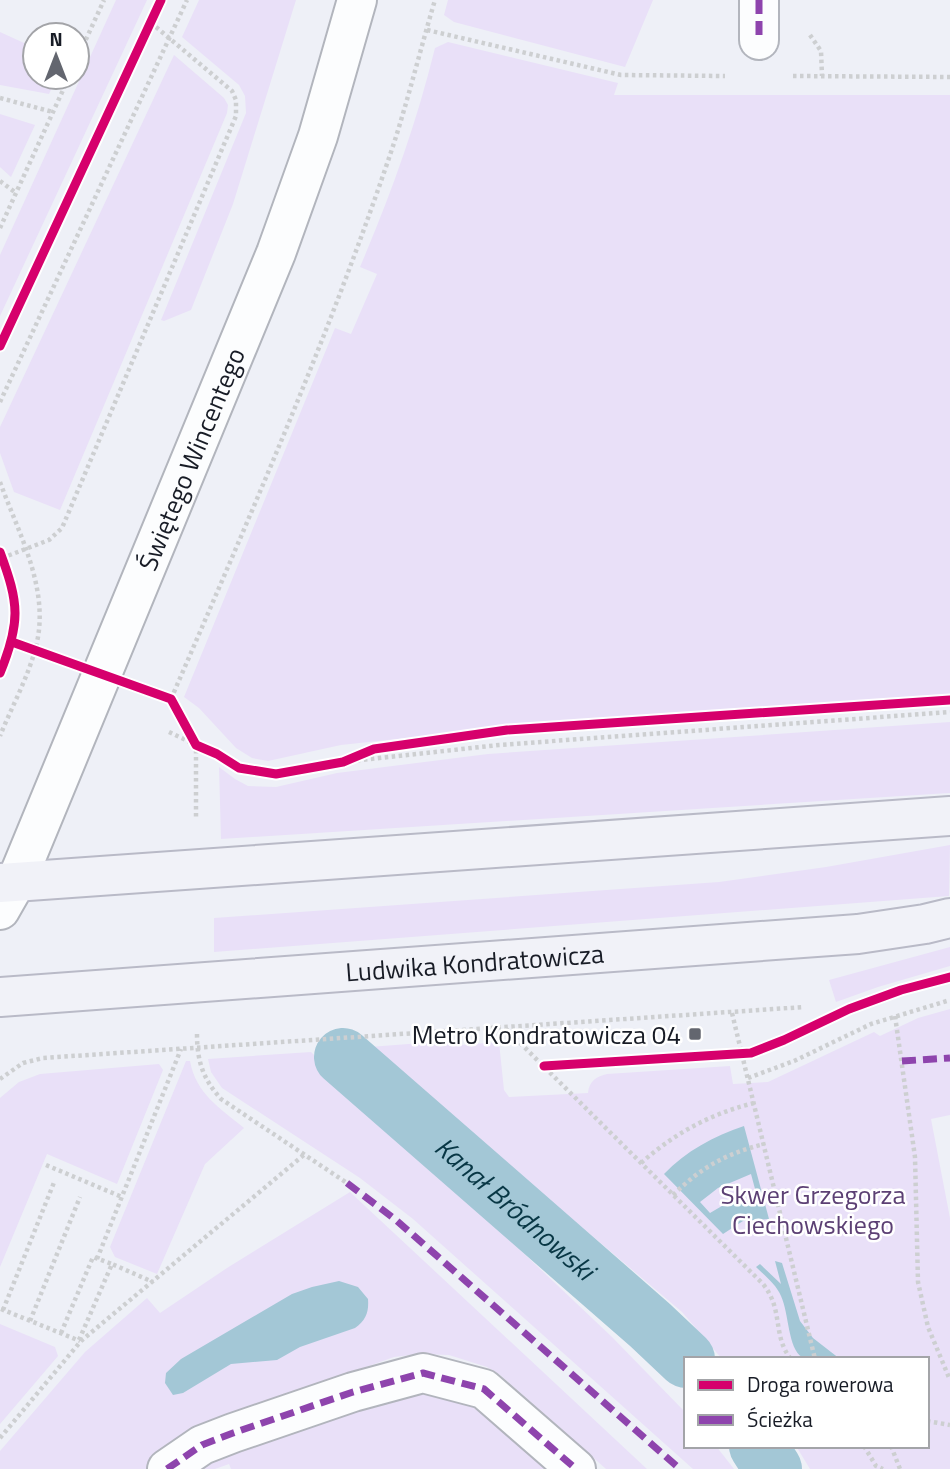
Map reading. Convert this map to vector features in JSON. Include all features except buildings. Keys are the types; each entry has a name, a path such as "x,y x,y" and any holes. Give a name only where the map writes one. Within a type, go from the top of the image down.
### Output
{"main road":[{"path":"5,892 950,816"},
{"name":"Ludwika Kondratowicza","path":"0,997 836,936 950,918"}],"street":[{"name":"Świętego Wincentego","path":"5,892 102,674 298,194 335,81 357,0"},
{"path":"759,0 759,40"},
{"path":"167,1469 202,1446 233,1433 353,1392 423,1373 484,1389 576,1469"}],"path":[{"path":"91,28 104,0"},
{"path":"0,400 187,0"},
{"path":"171,699 260,492 346,275 394,144 435,0"},
{"path":"145,35 155,11"},
{"path":"3,559 55,537 65,522 236,116 236,100 232,91 150,22"},
{"path":"426,30 621,75"},
{"path":"0,228 62,91"},
{"path":"0,98 53,111"},
{"path":"0,181 16,193"},
{"path":"0,482 36,580 41,613 35,650 0,736"},
{"path":"24,646 171,699 177,710"},
{"path":"332,763 499,745 950,712"},
{"path":"169,732 206,750"},
{"path":"190,733 196,745 196,825"},
{"path":"343,762 374,749 401,745"},
{"path":"748,1078 794,1061 871,1024 950,1000"},
{"path":"0,1079 23,1063 43,1058 804,1007"},
{"path":"732,1013 747,1053 748,1078 815,1357"},
{"path":"895,1016 915,1157 918,1282 928,1328 950,1380"},
{"path":"505,1027 771,1294 776,1306 782,1344 790,1357"},
{"path":"197,1034 200,1066 206,1080 221,1099 347,1183"},
{"path":"97,1259 181,1049"},
{"path":"729,1055 747,1053"},
{"path":"544,1066 557,1066"},
{"path":"641,1163 673,1137 698,1122 725,1110 754,1103"},
{"path":"673,1195 688,1180 715,1161 764,1144"},
{"path":"0,1438 80,1341 305,1154"},
{"path":"46,1165 122,1196"},
{"path":"55,1180 1,1309 80,1341"},
{"path":"30,1321 80,1198"},
{"path":"61,1333 93,1257 153,1282"},
{"path":"80,1341 112,1264"},
{"path":"929,1421 950,1425"},
{"path":"865,1448 876,1466 883,1469"},
{"path":"892,1448 900,1469"}],"green space":[{"path":"116,0 147,0 0,316 0,255 75,91 91,91 91,55"},
{"path":"199,0 296,0 233,204 191,310 164,321 161,320 246,113 245,96 239,85 182,37"},
{"path":"448,0 653,0 625,67 454,22 444,15"},
{"path":"0,32 21,42 21,89 0,85"},
{"path":"448,42 618,83 614,95 950,95 950,696 490,729 341,745 268,761 252,758 236,748 199,708 184,697 335,328 351,334 377,274 360,267 402,159 435,48"},
{"path":"174,55 224,98 228,105 227,113 60,510 14,492 0,453 0,427"},
{"path":"0,114 35,125 11,177 0,167"},
{"path":"950,722 950,793 221,839 219,767 248,786 276,787 337,773 488,754"},
{"path":"950,845 949,896 214,952 214,918 719,882 826,867"},
{"path":"950,947 950,966 836,1002 829,980"},
{"name":"Skwer Grzegorza Ciechowskiego","path":"950,1009 950,1115 931,1119 950,1218 950,1469 810,1469 797,1448 929,1448 929,1357 720,1357 682,1312 369,1047 448,1041 449,1046 499,1042 504,1090 509,1097 588,1093 594,1080 607,1074 730,1066 733,1084 768,1082 874,1032 880,1036 918,1018"},
{"path":"311,1052 612,1337 684,1411 684,1448 718,1448 734,1469 693,1469 413,1219 360,1178 222,1088 211,1072 208,1059"},
{"path":"186,1061 190,1061 203,1091 244,1128 205,1164 157,1274 115,1257 110,1247"},
{"path":"159,1064 163,1070 117,1184 47,1154 0,1267 0,1098 19,1082 40,1074"},
{"path":"350,1192 647,1469 606,1469 499,1374 487,1367 449,1355 419,1354 394,1357 228,1417 407,1391 462,1393 553,1469 231,1469 229,1464 215,1469 0,1469 0,1451 85,1352 147,1298 160,1313"},
{"path":"0,1324 55,1347 58,1356 0,1424"}],"water":[{"path":"744,1126 769,1219 743,1221 723,1234 664,1174 691,1151","holes":["751,1174 758,1200 727,1203 710,1213 700,1202 718,1188"]},
{"path":"775,1261 782,1263 800,1321 813,1338 837,1357 802,1357 797,1353 781,1296 756,1267 760,1264 781,1284"},
{"path":"339,1281 358,1287 368,1299 366,1315 355,1328 300,1347 277,1360 231,1364 183,1393 173,1395 165,1383 166,1373 181,1359 292,1294"}],"waterway":[{"name":"Kanał Bródnowski","path":"343,1057 684,1357"},
{"name":"Kanał Bródnowski","path":"759,1448 773,1469"}],"marked path":[{"path":"759,0 759,40"},
{"path":"902,1061 950,1058"},
{"path":"347,1183 396,1220 680,1469"},
{"path":"167,1469 202,1445 233,1433 353,1392 423,1373 484,1389 576,1469"}],"cycle path":[{"path":"0,346 161,0"},
{"path":"0,552 11,585 15,612 12,640 0,673"},
{"path":"12,642 171,699 196,745 239,768 276,774 343,762 374,749 507,730 950,700"},
{"path":"544,1066 751,1053 849,1009 901,990 950,977"}],"place":[{"name":"Metro Kondratowicza 04","path":"695,1034"}]}
